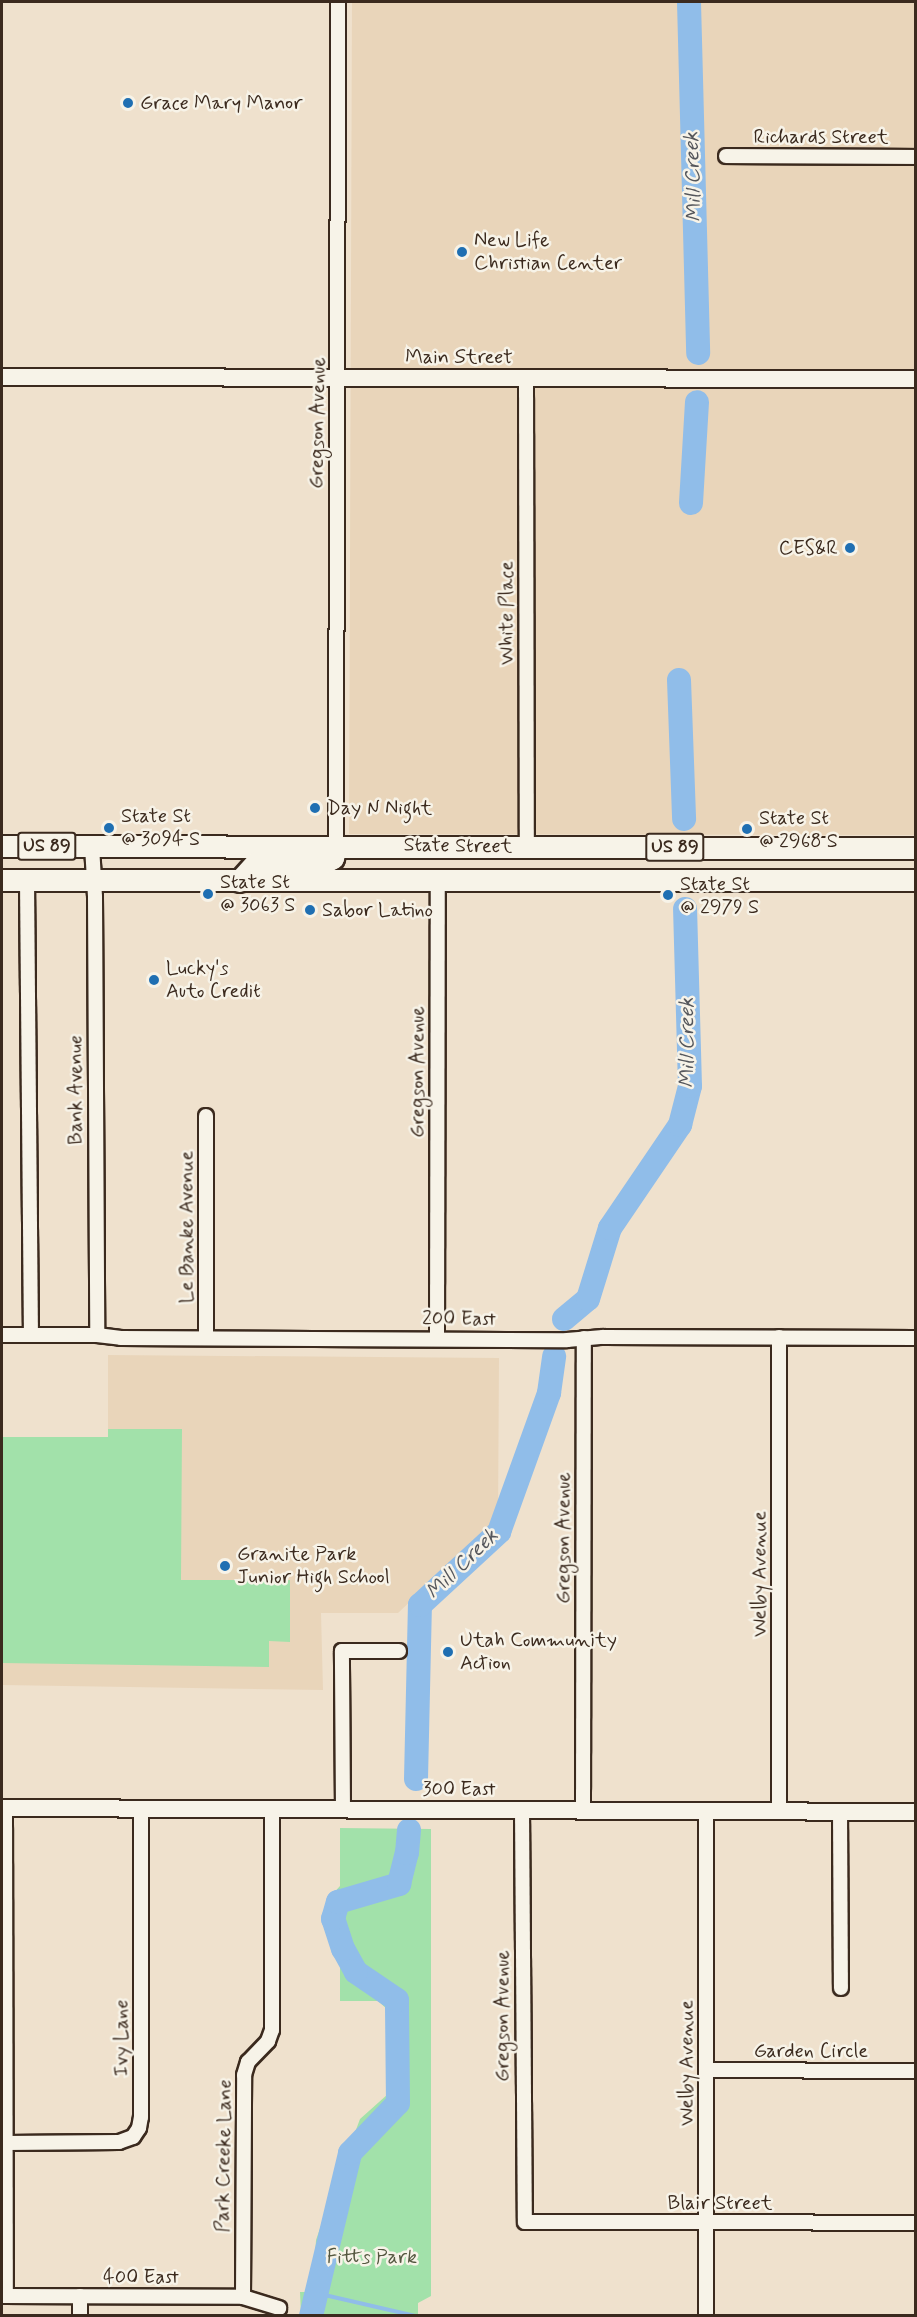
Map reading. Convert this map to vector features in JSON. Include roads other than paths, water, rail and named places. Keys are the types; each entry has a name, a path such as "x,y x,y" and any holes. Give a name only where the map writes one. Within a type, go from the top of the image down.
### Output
{"main road":[{"path":"239,881 256,862 326,862 333,858 336,845"},
{"name":"State Street","path":"2,846 915,848"},
{"name":"State Street","path":"2,880 239,881 438,878 915,880"}],"street":[{"name":"Gregson Avenue","path":"336,845 338,2"},
{"name":"Richards Street","path":"726,156 915,157"},
{"name":"Main Street","path":"2,377 915,379"},
{"name":"White Place","path":"526,378 526,847"},
{"name":"Bank Avenue","path":"92,846 97,1335"},
{"name":"Gregson Avenue","path":"437,1338 438,878"},
{"path":"27,881 31,1335"},
{"name":"Le Banke Avenue","path":"206,1116 206,1338"},
{"name":"200 East","path":"2,1335 97,1335 121,1338 915,1338"},
{"name":"Welby Avenue","path":"779,1337 779,1811"},
{"name":"Gregson Avenue","path":"584,1338 584,1810"},
{"path":"343,1809 342,1651 399,1651"},
{"path":"3,1808 6,2143 4,2296"},
{"name":"300 East","path":"3,1808 915,1812"},
{"name":"Ivy Lane","path":"6,2143 118,2142 134,2137 139,2128 141,2117 141,1808"},
{"name":"Park Creeke Lane","path":"243,2297 244,2075 248,2062 268,2041 272,2030 272,1809"},
{"name":"Gregson Avenue","path":"522,1810 525,2222"},
{"name":"Welby Avenue","path":"706,1811 706,2316"},
{"path":"840,1811 841,1988"},
{"name":"Garden Circle","path":"706,2070 915,2071"},
{"name":"Blair Street","path":"525,2222 915,2223"},
{"name":"400 East","path":"4,2296 243,2297 279,2308"},
{"path":"80,2296 80,2316"}],"waterway":[{"name":"Mill Creek","path":"689,2 698,353"},
{"name":"Mill Creek","path":"691,503 697,402"},
{"name":"Mill Creek","path":"679,680 684,819"},
{"name":"Mill Creek","path":"564,1319 588,1299 610,1228 680,1125 690,1086 685,909"},
{"name":"Mill Creek","path":"416,1779 420,1605 499,1532 549,1393 554,1356"},
{"name":"Mill Creek","path":"311,2316 350,2153 398,2103 397,2000 356,1972 343,1949 333,1919 338,1902 399,1884 407,1853 409,1830"},
{"path":"316,2293 416,2316"}],"place":[{"name":"Grace Mary Manor","path":"128,103"},
{"name":"New Life Christian Center","path":"462,252"},
{"name":"CES&R","path":"850,548"},
{"name":"Day N Night","path":"315,808"},
{"name":"State St @ 3094 S","path":"109,828"},
{"name":"State St @ 2968 S","path":"747,829"},
{"name":"State St @ 3063 S","path":"208,894"},
{"name":"State St @ 2979 S","path":"668,895"},
{"name":"Sabor Latino","path":"310,910"},
{"name":"Lucky's Auto Credit","path":"154,980"},
{"name":"Granite Park Junior High School","path":"225,1566"},
{"name":"Utah Community Action","path":"448,1652"}],"park label":[{"name":"Fitts Park","path":"372,2257"}]}
